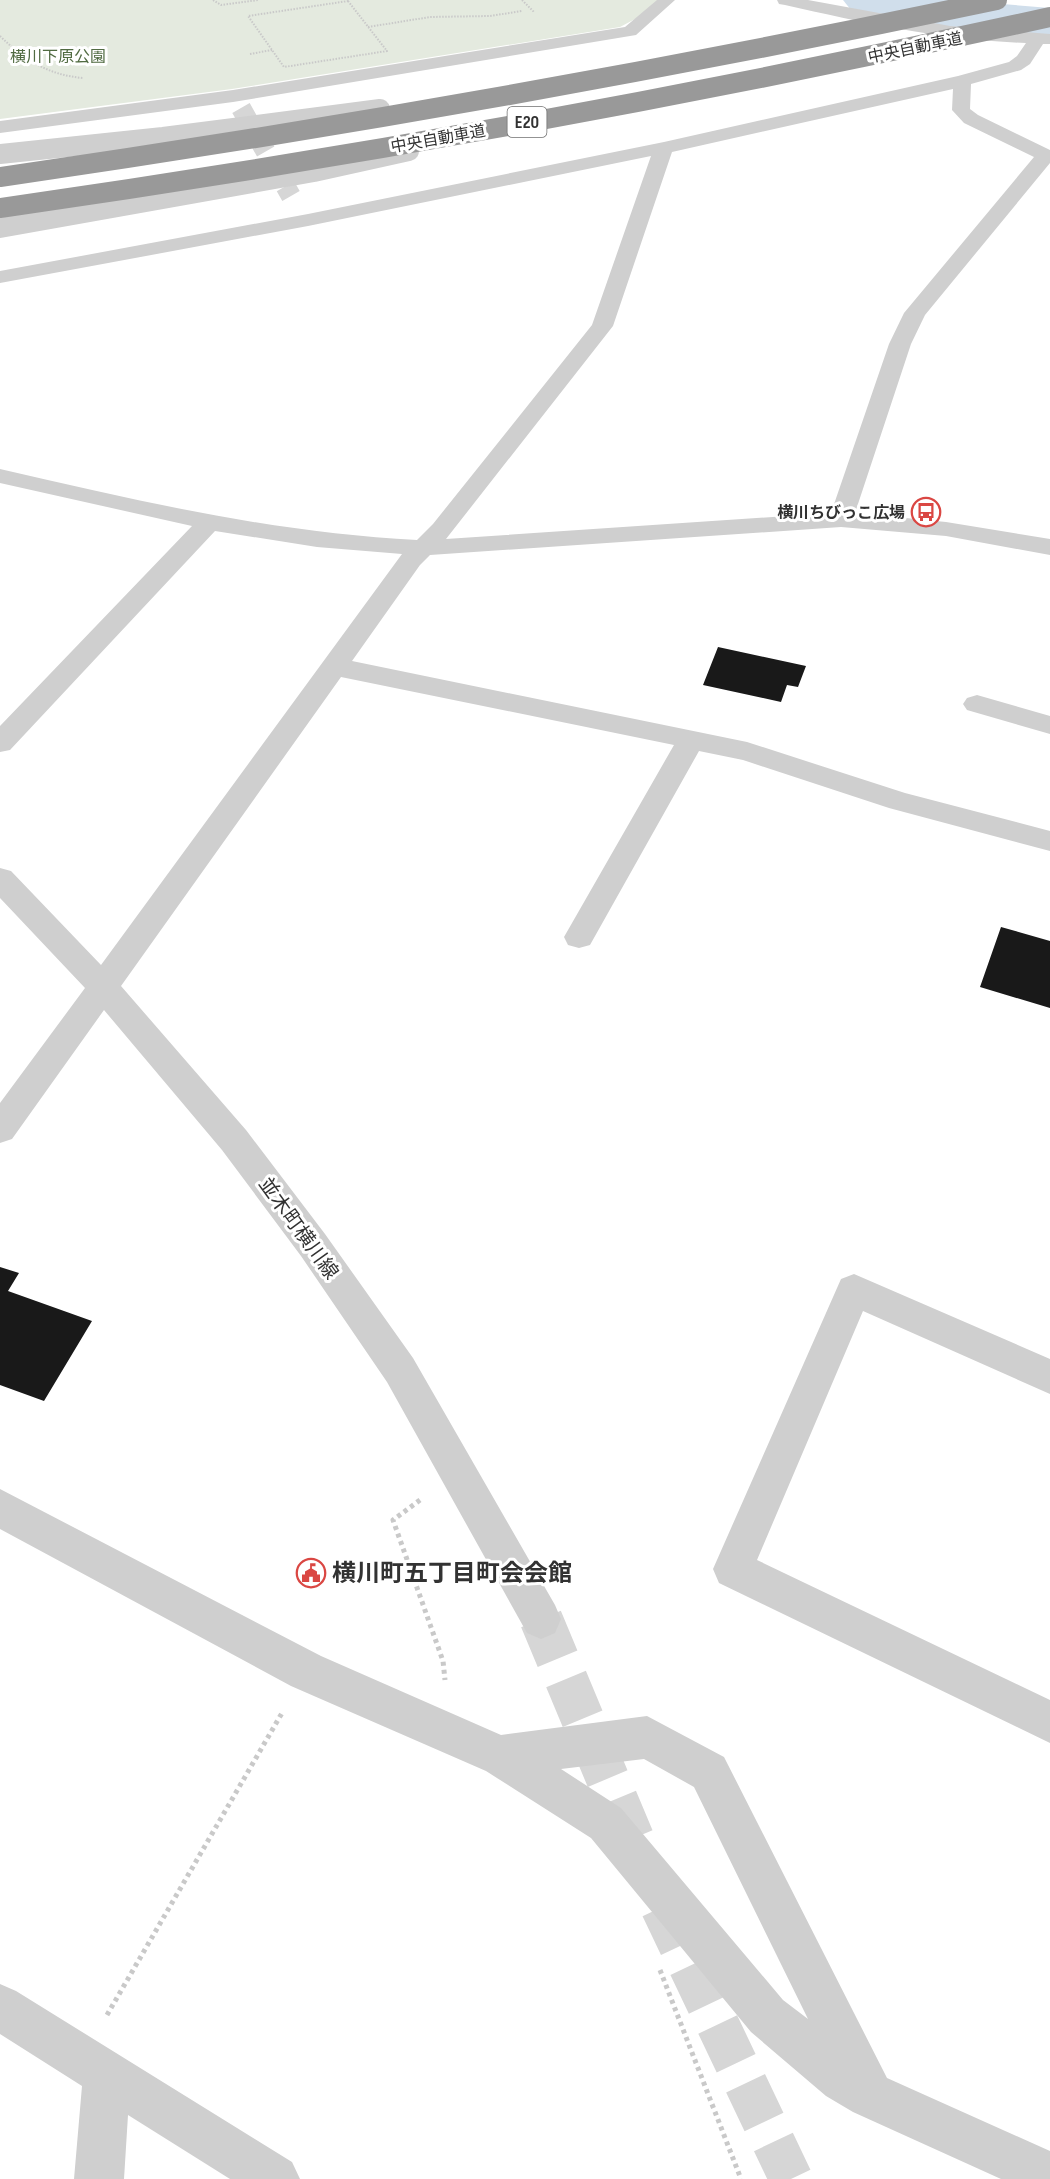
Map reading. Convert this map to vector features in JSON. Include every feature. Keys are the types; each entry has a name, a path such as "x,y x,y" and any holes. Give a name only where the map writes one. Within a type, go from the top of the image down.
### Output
{"highway":[{"name":"中央自動車道","path":"0,177 341,124 569,85 847,32 997,0"},
{"name":"中央自動車道","path":"0,208 356,153 646,101 926,45 1050,17"}],"street":[{"path":"0,128 237,102 630,31 666,0"},
{"path":"785,0 918,27 1043,39"},
{"path":"0,277 299,212 664,148 962,81 1015,66 1024,60 1043,39"},
{"path":"841,520 900,344 915,313 1048,156 971,119 961,110 962,81"},
{"path":"0,154 163,137 569,85"},
{"path":"0,228 314,172 646,101"},
{"path":"0,1129 336,667 411,560 426,548 602,326 664,148"},
{"path":"0,476 208,524 307,539 386,547 426,548 841,520 904,523 943,528 998,536 1050,548"},
{"path":"0,742 208,524"},
{"path":"336,667 747,751 899,801 1050,842"},
{"path":"977,704 1050,725"},
{"path":"579,937 691,740"},
{"name":"並木町横川線","path":"0,879 103,987 234,1140 312,1245 400,1370 541,1619"},
{"path":"1050,1377 854,1290 733,1569 1050,1722"},
{"path":"0,1508 306,1671 501,1756 606,1823 767,2016 843,2079 870,2095 1050,2176"},
{"path":"501,1756 648,1737 709,1772 870,2095"},
{"path":"0,2007 276,2179"},
{"path":"94,2067 99,2179"}],"path":[{"path":"213,0 221,5 258,0"},
{"path":"308,0 313,6"},
{"path":"348,1 387,51 284,67 248,16 313,6 348,1"},
{"path":"368,27 430,17 490,16 532,10"},
{"path":"0,36 36,68 56,74 85,78"},
{"path":"250,54 272,50"},
{"path":"423,1498 393,1520 443,1661"},
{"path":"94,2067 306,1671"},
{"path":"657,1961 741,2179"}],"green space":[{"name":"横川下原公園","path":"0,0 658,0 637,18 620,27 232,89 0,119"}],"building":[{"path":"718,647 806,666 798,687 787,685 781,702 703,685"},
{"path":"1001,927 1050,941 1050,1008 980,987"},
{"path":"0,1267 19,1273 8,1291 92,1321 44,1401 0,1385"}],"waterway":[{"path":"868,0 907,9 986,19 1050,23"}],"tunnel":[{"path":"241,108 291,196"},
{"path":"541,1619 637,1849"},
{"path":"662,1907 791,2179"}],"place":[{"name":"横川ちびっこ広場","path":"926,512"},
{"name":"横川町五丁目町会会館","path":"311,1573"}]}
